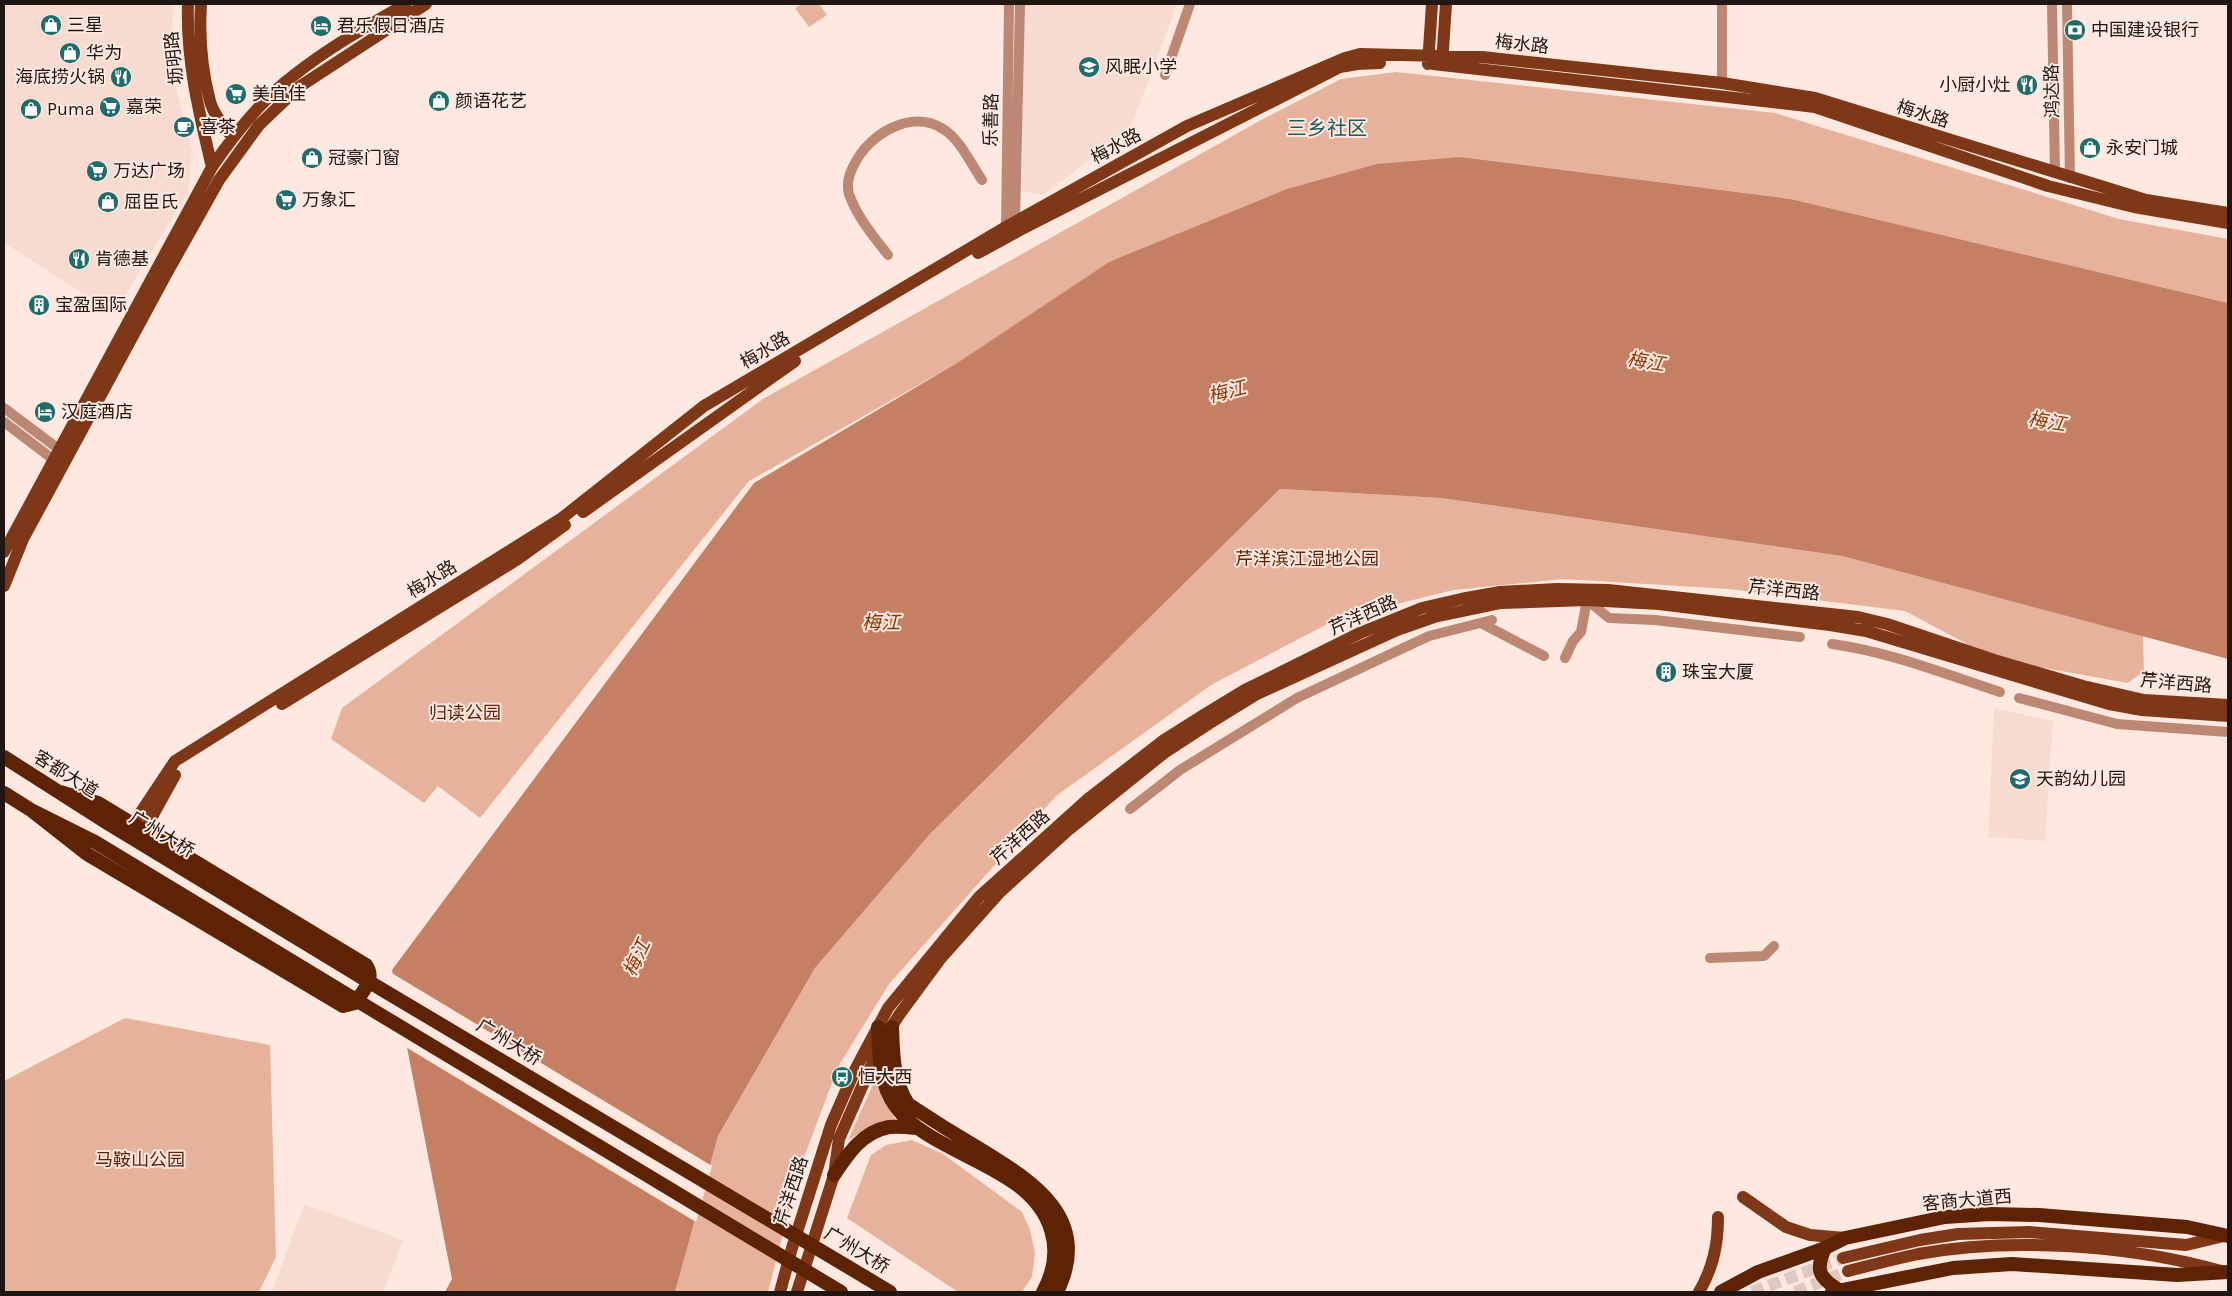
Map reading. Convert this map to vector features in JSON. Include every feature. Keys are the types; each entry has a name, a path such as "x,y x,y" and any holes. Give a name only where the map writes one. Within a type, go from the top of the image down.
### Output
{"highway":[{"name":"客都大道","path":"4,757 109,824"},
{"path":"31,810 87,854 343,1006 355,1003 371,979 371,971 366,965 138,827 98,803 60,792"},
{"path":"4,793 31,810 95,842 841,1292"},
{"name":"广州大桥","path":"109,824 890,1292"},
{"path":"885,1027 879,1048 882,1073 896,1108 917,1128 1021,1187 1037,1204 1049,1221 1055,1241 1055,1262 1050,1280 1043,1292"},
{"path":"885,1027 899,1090 908,1104 1023,1175 1053,1204 1061,1219 1066,1239 1067,1259 1062,1281 1057,1292"},
{"path":"834,1175 855,1146 868,1135 889,1127 917,1128"},
{"name":"客商大道西","path":"1721,1292 1758,1272 1825,1248 1845,1238 1945,1217 1990,1214 2040,1214 2187,1228 2226,1236"},
{"path":"1825,1248 1820,1260 1820,1271 1823,1278 1836,1291 1858,1289 1953,1268 2012,1264 2177,1275 2226,1274"}],"main road":[{"name":"坜明路","path":"188,4 191,66 196,99 212,167"},
{"name":"坜明路","path":"201,4 203,62 210,102 219,120 232,137"},
{"path":"4,552 212,167 232,137 291,77 333,47 406,4"},
{"path":"4,586 24,539 168,271 219,180 259,124 299,87 426,4"},
{"path":"1428,59 1432,4"},
{"path":"1443,60 1446,4"},
{"name":"梅水路","path":"1443,60 1482,57 1722,83 1815,98 2146,200 2228,213"},
{"name":"梅水路","path":"138,827 168,780 180,766 518,560 822,343 1013,229 1340,67 1428,59 1443,60 1815,107 2048,186 2134,207 2228,223"},
{"name":"芹洋西路","path":"885,1027 888,1008 979,897 1088,799 1164,740 1245,690 1360,633 1422,608 1461,598 1500,592 1557,589 1608,590 1834,613 1887,624 1994,660 2083,686 2144,700 2228,705"},
{"name":"芹洋西路","path":"780,1292 831,1125 854,1070 885,1027 941,958 1000,892 1067,830 1164,753 1258,694 1397,630 1434,616 1502,603 1587,600 1659,604 1866,631 2109,704 2142,710 2228,716"},
{"name":"芹洋西路","path":"797,1292 834,1175 839,1139 879,1048"},
{"path":"1743,1197 1786,1227 1810,1235 1845,1238"},
{"path":"1699,1292 1710,1274 1716,1247 1718,1217"},
{"path":"1843,1258 1920,1240 1958,1234 2028,1232 2186,1245 2226,1236"},
{"path":"1848,1271 1928,1253 1962,1249 2042,1246 2091,1249 2181,1260 2226,1274"}],"street":[{"name":"乐善路","path":"1009,4 1013,229"},
{"name":"乐善路","path":"1013,229 1020,4"},
{"path":"1165,75 1190,4"},
{"path":"1722,4 1722,83"},
{"name":"鸿达路","path":"2052,4 2055,173"},
{"name":"鸿达路","path":"2067,4 2070,178"},
{"path":"888,255 866,225 849,193 848,177 857,158 871,140 886,130 902,124 924,122 943,128 959,144 982,180"},
{"path":"4,408 57,455"},
{"path":"4,422 57,455"},
{"path":"1564,658 1573,641 1581,632 1587,600 1609,618 1656,620 1800,637"},
{"path":"1130,809 1180,770 1297,698 1429,636 1492,620"},
{"path":"1481,622 1544,656"},
{"path":"1832,644 1893,656 2000,692"},
{"path":"2019,698 2118,724 2228,732"},
{"path":"1710,958 1764,956 1774,946"}],"shaded area":[{"name":"万达广场","path":"4,4 173,4 171,69 192,150 189,192 114,313 4,243"},
{"name":"风眠小学","path":"1024,4 1177,4 1130,130 1043,195 1022,191"},
{"name":"天韵幼儿园","path":"1994,708 2053,721 2045,841 1988,837"},
{"path":"304,1204 403,1240 384,1292 272,1292"}],"green space":[{"path":"802,4 819,4 827,15 809,27 795,8"},
{"name":"归读公园","path":"1396,72 1775,113 2119,219 2228,239 2228,303 1791,199 1461,157 1109,262 957,363 749,481 480,818 438,786 424,803 331,739 342,708 763,399 1263,119 1341,79"},
{"name":"芹洋滨江湿地公园","path":"1280,489 1441,498 1842,556 2143,636 2144,671 2128,683 1995,659 1905,611 1729,589 1563,579 1453,590 1337,619 1211,685 1056,796 889,984 838,1067 800,1168 768,1292 675,1292 718,1136 815,968 930,834"},
{"name":"马鞍山公园","path":"125,1018 270,1045 276,1257 259,1292 4,1292 4,1081"},
{"path":"876,1078 882,1098 896,1120 871,1127 848,1140"},
{"path":"912,1140 943,1154 1022,1212 1030,1230 1035,1253 1032,1277 1022,1292 958,1292 847,1218 871,1155 886,1145"}],"water":[{"name":"梅江","path":"1461,157 1791,199 2228,303 2228,659 1842,556 1441,498 1280,489 930,834 815,968 718,1136 675,1292 445,1292 452,1279 392,970 754,483 957,363 1109,262 1287,189 1377,164"}],"pier":[{"path":"390,972 712,1166 696,1222 404,1046"}],"tunnel":[{"path":"1752,1292 1843,1258"},
{"path":"1795,1292 1848,1271"}],"place":[{"name":"三星","path":"51,25"},
{"name":"君乐假日酒店","path":"321,26"},
{"name":"中国建设银行","path":"2075,30"},
{"name":"华为","path":"70,53"},
{"name":"风眠小学","path":"1089,67"},
{"name":"海底捞火锅","path":"121,77"},
{"name":"小厨小灶","path":"2027,85"},
{"name":"美宜佳","path":"236,94"},
{"name":"颜语花艺","path":"439,101"},
{"name":"嘉荣","path":"110,107"},
{"name":"Puma","path":"31,109"},
{"name":"喜茶","path":"184,127"},
{"name":"永安门城","path":"2090,148"},
{"name":"冠豪门窗","path":"312,158"},
{"name":"万达广场","path":"97,171"},
{"name":"万象汇","path":"286,200"},
{"name":"屈臣氏","path":"108,202"},
{"name":"肯德基","path":"79,259"},
{"name":"宝盈国际","path":"39,305"},
{"name":"汉庭酒店","path":"45,412"},
{"name":"珠宝大厦","path":"1666,672"},
{"name":"天韵幼儿园","path":"2020,779"},
{"name":"恒大西","path":"842,1077"}],"district":[{"name":"三乡社区","path":"1327,128"}]}
